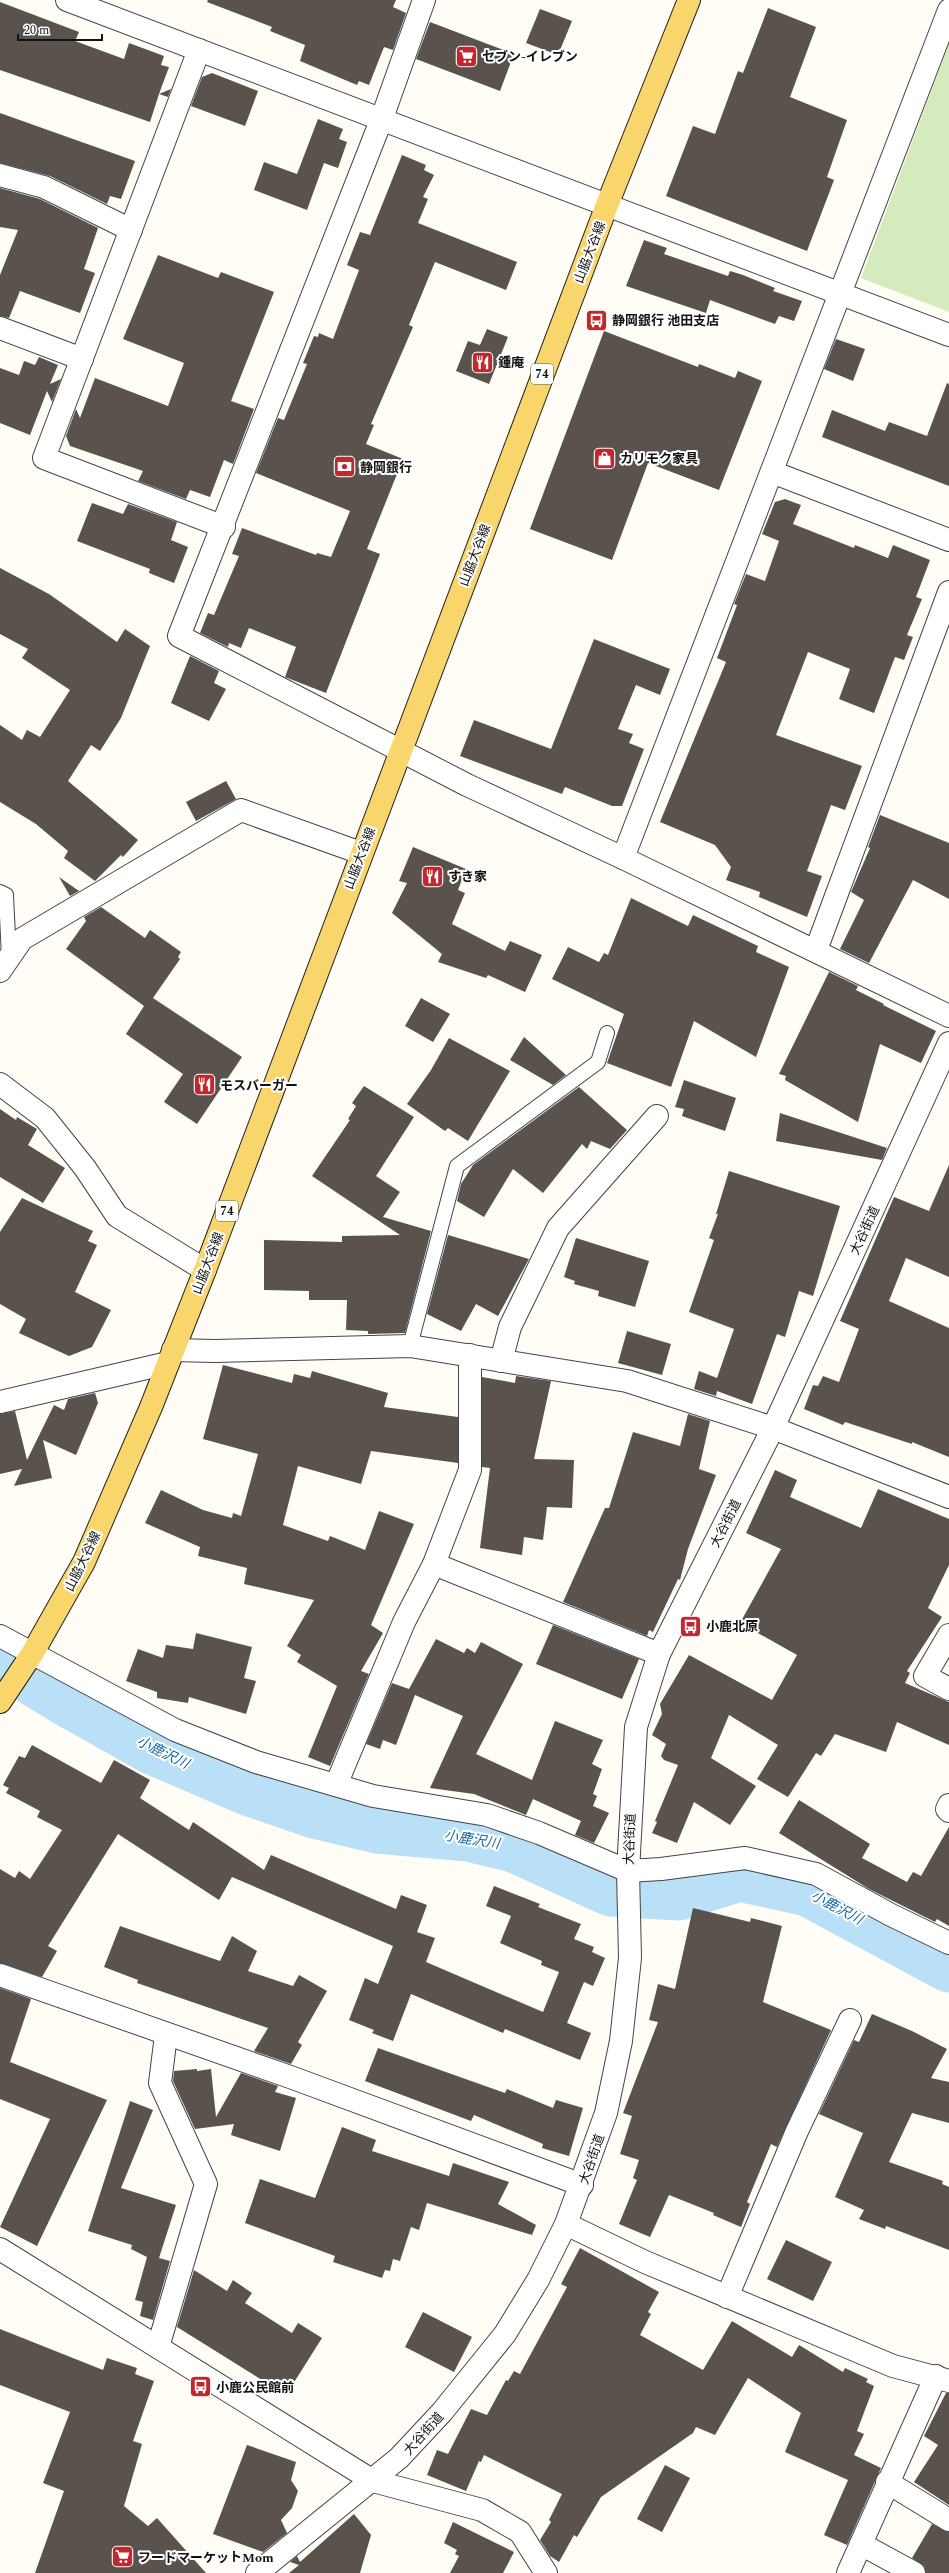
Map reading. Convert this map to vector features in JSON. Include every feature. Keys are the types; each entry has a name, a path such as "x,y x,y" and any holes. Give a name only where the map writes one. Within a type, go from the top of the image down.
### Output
{"main road":[{"name":"山脇大谷線","path":"4,1696 30,1657 84,1562 171,1356 205,1270 361,853 607,205 688,0"}],"street":[{"path":"67,0 382,118 840,295 949,335"},
{"path":"424,0 382,118 224,527 179,636 467,785 816,950 949,1016"},
{"path":"623,858 949,10"},
{"path":"199,50 44,458 224,527"},
{"path":"0,175 44,187 130,230"},
{"path":"0,328 82,359"},
{"path":"772,472 949,540"},
{"path":"816,950 949,592"},
{"path":"4,965 22,939 241,810 361,853"},
{"name":"大谷街道","path":"257,2573 373,2481 399,2458 442,2412 505,2334 538,2280 566,2224 582,2185 606,2113 622,2041 630,1958 628,1871 636,1727 659,1654 773,1428 949,1043"},
{"path":"0,1084 45,1118 86,1168 117,1216 205,1270"},
{"path":"501,1361 510,1327 558,1228 657,1116"},
{"path":"0,1402 171,1356 215,1351 410,1346 627,1381 773,1428 949,1497"},
{"path":"336,1785 404,1622 434,1564 470,1470 470,1355"},
{"path":"434,1564 659,1654"},
{"path":"0,1636 30,1657 175,1730 256,1762 373,1796 487,1815 539,1833 628,1871 661,1869 745,1858 816,1874 891,1915 949,1943"},
{"path":"949,1636 925,1676 949,1690"},
{"path":"949,1805 947,1809 949,1810"},
{"path":"0,1975 166,2035 293,2078 582,2185"},
{"path":"727,2297 797,2131 850,2020"},
{"path":"158,2347 206,2184 160,2084 166,2035"},
{"path":"566,2224 645,2262 893,2366 942,2378 887,2482 848,2573"},
{"path":"0,2249 373,2481 482,2510 520,2532 546,2573"},
{"path":"887,2482 949,2520"},
{"path":"861,2544 914,2573"}],"lane":[{"path":"0,892 6,895 4,965"},
{"path":"410,1346 457,1166 598,1062 607,1033"}],"green space":[{"path":"949,44 949,312 861,278"}],"building":[{"path":"208,0 396,0 393,7 406,13 393,50 384,47 369,85 359,81 357,85 300,61 305,45 270,31 272,27 207,2"},
{"path":"0,2 79,32 75,41 124,59 129,43 164,56 161,65 169,67 150,122 0,70"},
{"path":"768,8 816,27 790,97 847,120 827,177 834,180 807,251 666,196 693,126 715,134 738,71 743,73"},
{"path":"540,9 572,21 558,55 526,43"},
{"path":"430,22 514,54 500,91 416,59"},
{"path":"212,73 258,91 245,126 191,106 202,77"},
{"path":"171,89 168,97 159,94"},
{"path":"0,113 135,161 121,199 110,196 107,204 50,176 0,163"},
{"path":"318,119 343,129 339,139 347,142 338,168 324,163 307,210 254,190 264,162 297,174"},
{"path":"402,155 426,165 424,170 434,175 423,197 428,199 418,223 517,262 506,290 435,262 409,325 413,327 371,424 374,425 366,444 403,459 367,549 380,554 326,693 285,677 296,647 249,628 241,648 229,643 228,647 200,633 208,613 214,615 239,556 232,554 242,528 316,555 317,553 331,557 350,511 256,473 278,418 284,420 307,364 303,363 314,336 318,337 319,333 333,339 359,270 347,265 360,232 370,235"},
{"path":"0,188 40,199 98,228 84,269 95,273 80,313 20,291 9,318 0,316 0,275 18,230 0,227"},
{"path":"644,240 667,248 664,254 728,276 730,271 743,275 775,288 773,291 802,301 794,321 779,316 775,324 710,300 706,313 626,286"},
{"path":"158,255 218,278 221,272 274,292 231,401 254,409 233,464 224,460 210,497 190,490 186,499 138,481 143,471 70,446 66,436 76,409 80,418 95,378 168,406 184,363 123,339"},
{"path":"487,329 508,337 489,384 456,371 468,341 480,345"},
{"path":"604,331 698,367 699,364 735,378 738,371 762,381 719,490 648,463 612,560 530,529"},
{"path":"836,339 865,349 853,381 824,369"},
{"path":"39,357 58,365 50,384 61,379 52,402 47,391 30,435 0,423 0,368 19,375 24,361 35,365"},
{"path":"947,383 949,384 949,486 822,437 832,410 885,431 889,422 927,436"},
{"path":"785,499 801,505 793,524 854,548 855,545 888,558 893,545 930,560 916,597 922,599 907,635 913,637 904,660 895,657 874,713 839,699 850,669 808,652 776,735 862,766 845,810 831,805 807,871 822,876 807,917 759,897 760,892 726,880 731,867 715,845 660,822 726,662 717,658 737,605 734,604 746,574 765,581 779,541 762,534 775,502"},
{"path":"92,503 123,514 128,504 177,522 171,540 188,547 174,583 149,573 150,569 77,541"},
{"path":"0,568 49,594 117,642 125,629 150,646 121,718 100,751 91,745 68,781 138,840 123,857 121,855 95,881 64,858 68,851 36,824 0,802 0,725 22,740 27,730 40,737 70,690 22,658 28,649 0,634"},
{"path":"594,639 670,669 660,695 636,685 618,729 633,734 629,743 644,749 622,806 612,806 565,787 562,794 460,756 474,720 551,749"},
{"path":"190,656 219,671 214,683 226,689 209,721 171,703"},
{"path":"226,781 236,799 196,821 186,802"},
{"path":"880,815 949,843 949,899 913,880 869,963 840,949 864,900 851,892 870,848 868,847"},
{"path":"413,847 466,869 458,890 465,893 452,924 505,951 510,941 542,955 525,992 488,975 486,978 438,962 442,954 392,913 407,883 399,881"},
{"path":"59,877 79,891 70,896"},
{"path":"631,898 688,926 693,915 758,946 756,952 789,967 756,1057 694,1021 671,1087 607,1063 624,1014 552,979 568,947 599,962 604,953 608,955"},
{"path":"101,907 145,938 150,930 181,952 178,957 180,959 153,998 242,1057 197,1124 164,1102 183,1074 126,1034 144,1006 66,949 86,921 84,917"},
{"path":"829,972 858,986 856,990 884,1004 883,1005 936,1031 921,1063 880,1044 858,1122 785,1080 786,1076 779,1074"},
{"path":"421,998 450,1014 433,1042 405,1026"},
{"path":"524,1037 566,1075 553,1085 510,1060"},
{"path":"449,1038 510,1071 468,1141 448,1128 445,1131 407,1104 431,1070"},
{"path":"684,1080 736,1098 725,1131 682,1116 684,1109 675,1107"},
{"path":"364,1086 414,1117 376,1176 400,1192 383,1217 431,1231 405,1333 368,1334 368,1331 346,1330 347,1300 309,1300 309,1291 264,1290 264,1240 342,1242 342,1236 400,1235 312,1176 350,1120 348,1119 356,1106 352,1103"},
{"path":"579,1087 627,1130 610,1149 591,1141 587,1149 582,1144 543,1193 513,1169 484,1217 457,1201 461,1184 473,1165"},
{"path":"0,1109 16,1120 17,1117 37,1129 28,1145 65,1168 43,1203 0,1177"},
{"path":"780,1113 887,1148 882,1160 776,1141"},
{"path":"949,1165 949,1277 906,1258 889,1301 949,1328 949,1457 912,1442 912,1444 845,1422 843,1425 804,1409 813,1385 818,1386 823,1376 839,1382 859,1329 840,1321 894,1197 929,1211"},
{"path":"729,1171 840,1206 813,1296 799,1291 785,1337 777,1334 752,1404 717,1391 716,1396 694,1389 699,1371 717,1378 734,1329 689,1312 714,1240 709,1238 718,1214 716,1214"},
{"path":"22,1198 93,1231 88,1241 97,1245 75,1292 111,1310 92,1347 69,1356 19,1333 26,1319 0,1304 0,1232"},
{"path":"448,1235 529,1259 498,1316 476,1304 461,1331 427,1314"},
{"path":"576,1238 649,1261 635,1307 598,1296 599,1291 574,1284 575,1281 564,1277"},
{"path":"627,1331 671,1344 662,1375 618,1363"},
{"path":"223,1365 292,1383 294,1374 310,1378 312,1371 388,1393 384,1407 458,1417 458,1463 371,1451 361,1484 298,1466 283,1525 328,1541 330,1536 365,1550 379,1511 414,1524 371,1625 383,1633 361,1671 369,1674 330,1766 308,1757 337,1686 297,1662 301,1655 287,1646 314,1600 244,1584 247,1568 198,1556 200,1547 145,1523 161,1490 203,1510 232,1518 233,1513 241,1516 258,1454 203,1439"},
{"path":"516,1376 551,1381 534,1459 574,1460 572,1508 547,1507 543,1540 524,1537 522,1555 480,1548 490,1468 482,1467 482,1377 515,1383"},
{"path":"95,1393 98,1403 76,1455 43,1440 52,1478 14,1486 22,1469 0,1474 0,1414 15,1411 27,1460 54,1405 64,1410 68,1399"},
{"path":"688,1414 710,1421 699,1469 716,1475 688,1549 680,1580 678,1579 653,1632 649,1630 647,1636 563,1602 605,1508 609,1508 633,1432 680,1446"},
{"path":"775,1470 797,1480 790,1497 861,1528 878,1489 949,1519 949,1565 928,1608 942,1617 907,1671 910,1673 905,1683 949,1702 949,1745 897,1722 886,1752 835,1734 821,1756 816,1753 788,1797 757,1779 778,1745 729,1715 711,1758 756,1786 730,1825 694,1802 677,1843 652,1833 657,1822 655,1821 678,1765 664,1760 661,1756 666,1744 652,1735 662,1714 660,1704 689,1655 772,1700 797,1655 740,1623 781,1549 746,1533"},
{"path":"553,1625 639,1659 622,1699 536,1664"},
{"path":"196,1633 252,1647 244,1678 256,1681 246,1714 189,1697 188,1703 157,1698 157,1692 126,1681 138,1649 163,1658 166,1645 193,1649"},
{"path":"436,1639 464,1653 467,1648 475,1653 481,1642 523,1664 476,1754 532,1780 555,1721 603,1740 592,1764 602,1769 593,1794 597,1796 593,1806 609,1813 594,1843 575,1835 581,1821 533,1799 526,1815 474,1794 430,1788 463,1716 415,1695 396,1745 383,1740 380,1749 366,1744 392,1683 409,1689"},
{"path":"32,1745 101,1783 114,1760 150,1780 140,1798 189,1830 193,1822 264,1870 271,1855 396,1909 401,1895 427,1905 417,1932 435,1938 426,1962 543,2012 559,1972 541,1965 542,1961 500,1943 511,1916 486,1906 494,1886 540,1904 538,1907 581,1924 574,1939 594,1947 592,1952 605,1958 593,1986 584,1982 567,2023 591,2033 580,2060 505,2029 503,2033 411,1994 393,2041 372,2033 374,2030 349,2020 365,1978 378,1984 393,1946 232,1877 219,1900 118,1834 48,1946 57,1951 42,1977 0,1963 0,1869 15,1878 19,1871 30,1879 62,1830 37,1817 40,1811 6,1793 9,1788 3,1785 19,1756 25,1758"},
{"path":"799,1800 870,1844 862,1858 907,1882 913,1872 921,1876 949,1827 949,1926 937,1919 935,1922 869,1889 779,1833"},
{"path":"693,1908 750,1922 751,1918 782,1926 763,2002 831,2030 777,2147 771,2144 747,2202 750,2204 741,2227 713,2215 714,2213 669,2195 650,2237 619,2224 637,2180 633,2178 639,2160 620,2154 632,2116 623,2113 658,2022 649,2020 658,1984 675,1989"},
{"path":"120,1926 220,1961 232,1936 257,1951 248,1971 293,1986 299,1975 327,1991 298,2042 302,2045 291,2064 254,2051 268,2028 137,1983 138,1980 104,1967"},
{"path":"0,1988 31,1999 10,2062 107,2100 37,2246 0,2227 50,2119 0,2099"},
{"path":"872,2014 912,2031 947,2049 931,2078 949,2082 949,2123 912,2113 889,2162 943,2181 942,2184 949,2187 949,2250 886,2226 885,2229 859,2219 864,2210 835,2197 863,2133 819,2114 854,2040 859,2042"},
{"path":"378,2048 505,2093 507,2089 553,2108 556,2100 583,2108 569,2156 542,2148 543,2144 474,2115 471,2121 365,2081"},
{"path":"197,2069 197,2071 211,2069 216,2117 241,2073 278,2086 275,2092 296,2098 280,2151 231,2135 234,2124 195,2129 173,2081 174,2071"},
{"path":"130,2101 153,2110 121,2188 176,2205 159,2258 170,2261 153,2320 140,2316 143,2302 135,2300 147,2257 131,2249 132,2245 88,2231"},
{"path":"342,2127 376,2140 372,2151 449,2176 453,2163 509,2182 498,2204 536,2225 532,2235 427,2203 419,2230 411,2227 400,2261 393,2259 390,2271 385,2270 382,2278 333,2262 335,2256 245,2223 260,2179 315,2198"},
{"path":"786,2240 832,2262 813,2301 767,2279"},
{"path":"580,2248 659,2292 648,2312 651,2314 640,2335 703,2370 732,2321 792,2357 799,2345 843,2372 845,2368 868,2379 866,2382 874,2386 857,2431 864,2434 854,2455 881,2468 847,2545 824,2535 848,2480 785,2452 801,2413 748,2378 715,2435 696,2427 693,2433 601,2497 577,2537 574,2535 559,2562 550,2556 540,2540 551,2522 549,2520 562,2494 484,2455 481,2462 479,2461 466,2491 427,2475 437,2450 448,2454 471,2409 487,2415 506,2380 508,2381 514,2371 520,2374 567,2287 561,2284"},
{"path":"194,2270 227,2291 233,2280 252,2293 245,2303 292,2333 298,2323 322,2338 286,2395 177,2327"},
{"path":"423,2312 472,2337 454,2372 405,2347"},
{"path":"0,2329 103,2370 107,2358 137,2368 135,2374 154,2381 133,2441 142,2444 124,2506 148,2526 157,2518 206,2573 35,2573 64,2491 43,2483 70,2412 0,2385"},
{"path":"946,2393 949,2393 949,2505 914,2482 938,2445 924,2436"},
{"path":"247,2445 296,2462 291,2480 298,2491 292,2508 281,2520 287,2533 263,2552 213,2534"},
{"path":"665,2465 690,2478 662,2532 637,2519"},
{"path":"354,2514 371,2535 360,2573 289,2573 299,2565 290,2562 297,2556 300,2562"},
{"path":"453,2522 514,2552 503,2573 450,2573 459,2556 455,2554 457,2550 444,2543"},
{"path":"932,2524 949,2532 949,2573 926,2573 924,2566 912,2558"}],"waterway":[{"name":"小鹿沢川","path":"0,1660 65,1700 152,1749 250,1791 314,1813 377,1828 468,1836 514,1847 611,1891 679,1895 740,1876 808,1891 949,1967"}],"place":[{"name":"セブン-イレブン","path":"467,56"},
{"name":"静岡銀行 池田支店","path":"597,320"},
{"name":"鍾庵","path":"482,362"},
{"name":"カリモク家具","path":"604,458"},
{"name":"静岡銀行","path":"344,467"},
{"name":"すき家","path":"433,876"},
{"name":"モスバーガー","path":"205,1085"},
{"name":"小鹿北原","path":"690,1626"},
{"name":"小鹿公民館前","path":"201,2387"},
{"name":"フードマーケットMom","path":"123,2557"}]}
